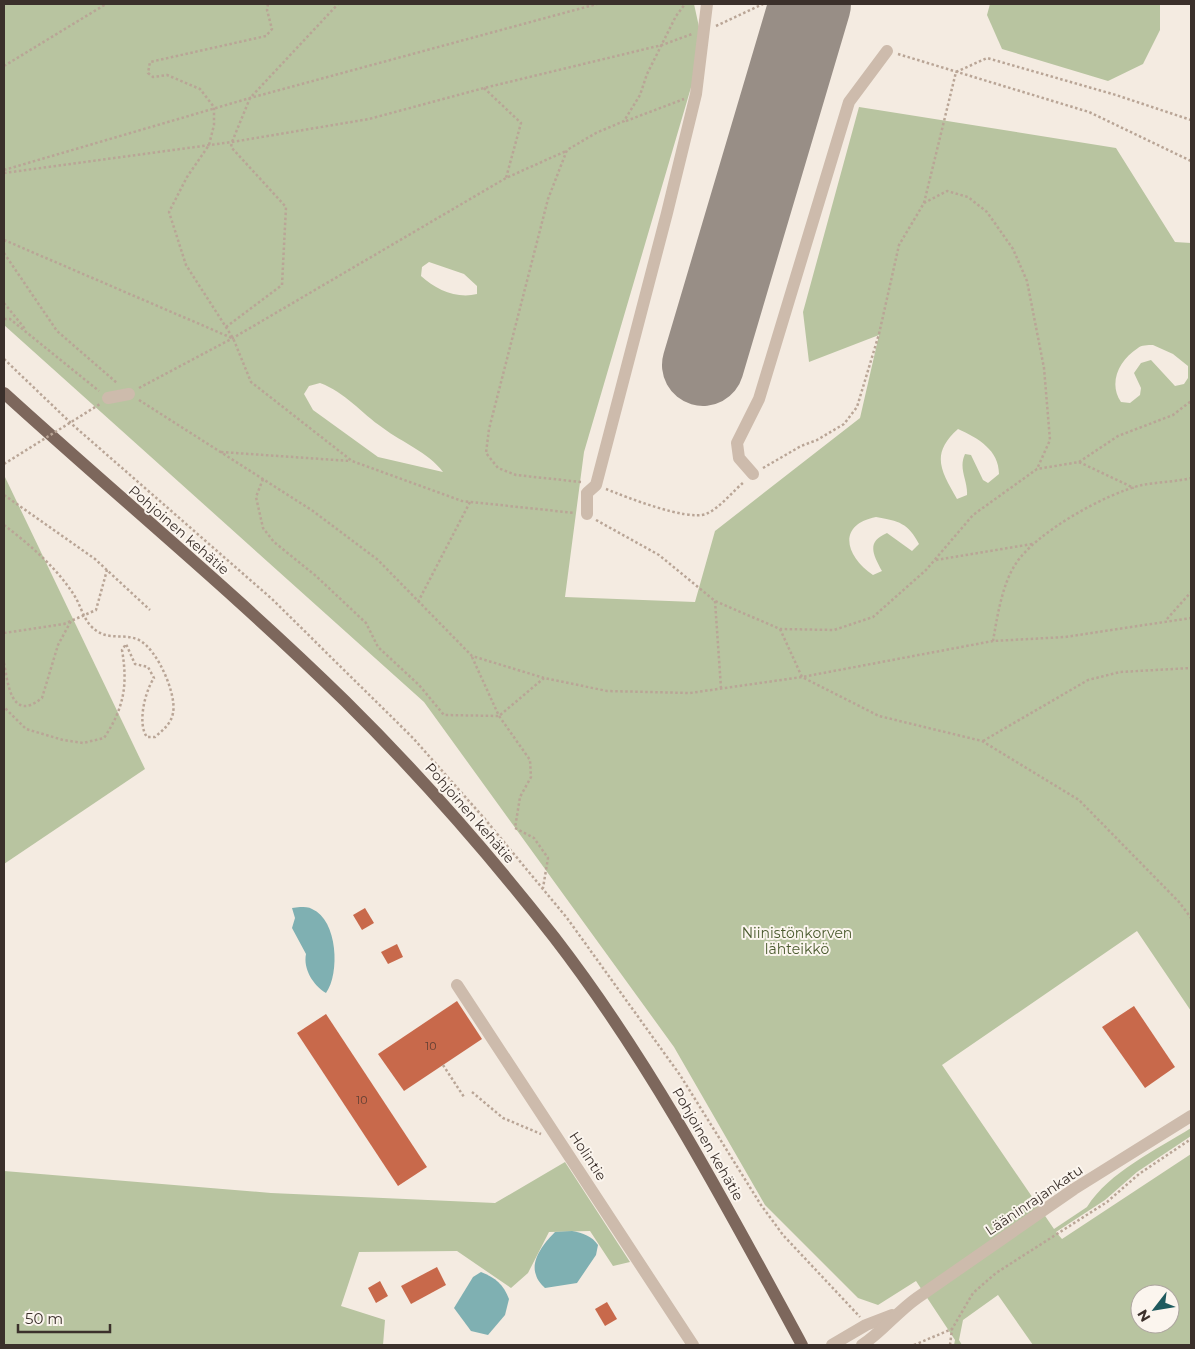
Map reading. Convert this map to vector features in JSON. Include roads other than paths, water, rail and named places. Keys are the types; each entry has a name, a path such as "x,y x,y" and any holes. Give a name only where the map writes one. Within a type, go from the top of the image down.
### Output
{"main road":[{"name":"Pohjoinen kehätie","path":"4,393 344,700 414,772 504,875 554,938 638,1055 720,1194 802,1345"}],"street":[{"path":"587,514 587,492 596,485 696,94 707,4"},
{"path":"753,474 739,458 737,443 759,399 849,102 887,51"},
{"path":"104,401 129,394"},
{"name":"Holintie","path":"456,985 693,1345"},
{"name":"Lääninrajankatu","path":"862,1345 875,1336 896,1313 1074,1189 1191,1116"},
{"name":"Lääninrajankatu","path":"832,1345 866,1325 896,1313"}],"water":[{"path":"292,908 311,908 321,915 332,935 335,961 326,993 317,986 310,976 305,960 306,954 292,928 295,918"},
{"path":"572,1231 587,1235 596,1242 598,1245 596,1255 577,1283 545,1288 538,1281 536,1275 535,1263 537,1257 543,1246 555,1232"},
{"path":"481,1272 498,1282 509,1299 505,1315 488,1335 471,1331 454,1308 473,1277"}],"park label":[{"name":"Niinistönkorven lähteikkö","path":"797,942"}]}
